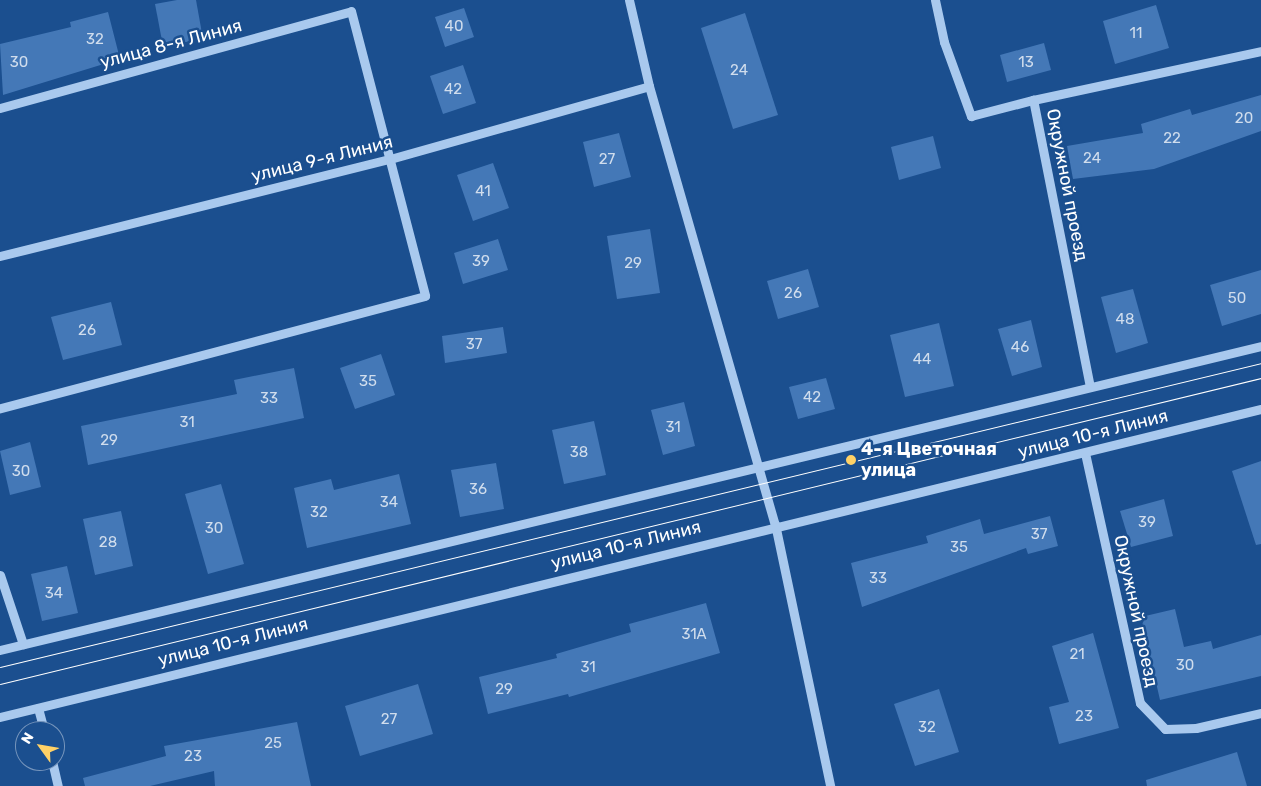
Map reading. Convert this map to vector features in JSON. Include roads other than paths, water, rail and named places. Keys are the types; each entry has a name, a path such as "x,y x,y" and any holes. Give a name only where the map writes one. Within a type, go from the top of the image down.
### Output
{"street":[{"path":"629,0 649,86 775,524 830,786"},
{"path":"935,0 944,42 971,116 1033,100"},
{"name":"улица 8-я Линия","path":"0,108 351,11 390,159"},
{"name":"Окружной проезд","path":"1090,387 1033,100 1261,50"},
{"name":"улица 9-я Линия","path":"0,256 390,159 649,86"},
{"path":"0,408 424,296 390,159"},
{"path":"0,650 760,469 1261,346"},
{"name":"улица 10-я Линия","path":"0,717 775,524 1085,453 1261,409"},
{"name":"Окружной проезд","path":"1085,453 1140,703 1164,729 1196,728 1261,713"},
{"path":"0,575 23,644"},
{"path":"38,708 41,721"},
{"path":"54,771 58,786"}],"tram line":[{"path":"0,667 1261,363"},
{"path":"0,684 1261,378"}],"place":[{"name":"4-я Цветочная улица","path":"851,460"}]}
